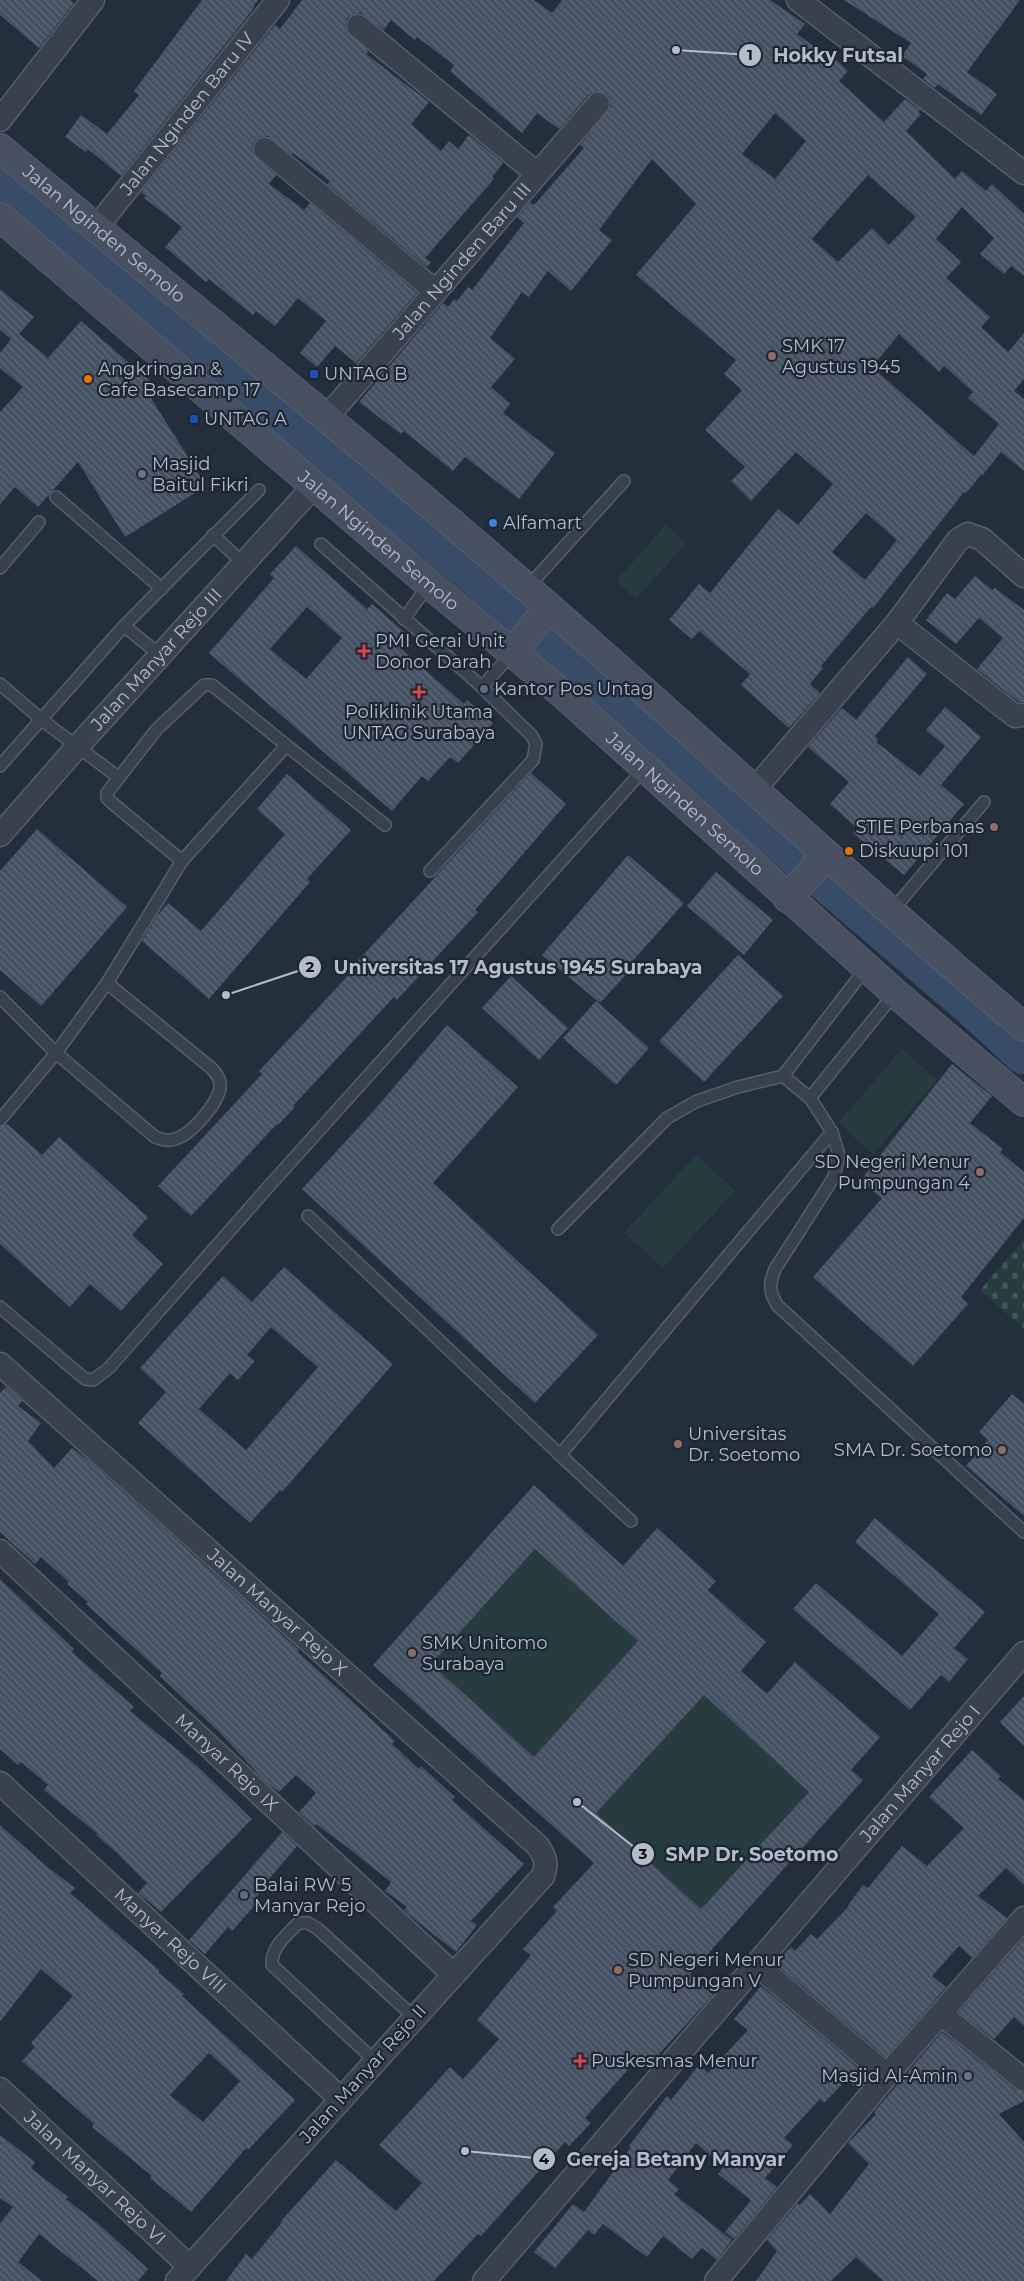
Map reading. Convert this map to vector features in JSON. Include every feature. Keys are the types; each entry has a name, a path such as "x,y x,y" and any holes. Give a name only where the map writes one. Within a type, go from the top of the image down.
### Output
{"main road":[{"name":"Jalan Nginden Semolo","path":"0,148 327,417 527,588 531,629 646,767 793,891 866,968 895,994 1024,1102"},
{"name":"Jalan Nginden Semolo","path":"0,217 429,584 531,629 754,790 822,860 891,912 1024,1027"},
{"path":"793,891 822,860"}],"street":[{"name":"Jalan Nginden Baru IV","path":"96,228 278,0"},
{"path":"798,0 1024,173"},
{"path":"0,120 87,2"},
{"path":"358,26 536,173"},
{"name":"Jalan Nginden Baru III","path":"327,417 536,173 598,104"},
{"path":"265,149 435,291"},
{"name":"Jalan Manyar Rejo III","path":"0,835 77,747 314,486"},
{"path":"754,790 897,623 958,540 968,534 982,539 1024,576"},
{"path":"897,623 1015,716 1024,715"},
{"name":"Jalan Manyar Rejo X","path":"0,1364 538,1846 547,1866"},
{"name":"Manyar Rejo IX","path":"0,1551 453,1974"},
{"name":"Jalan Manyar Rejo I","path":"484,2281 1024,1653"},
{"name":"Manyar Rejo VIII","path":"0,1782 341,2099"},
{"name":"Jalan Manyar Rejo II","path":"183,2274 543,1876 547,1866"},
{"path":"716,2281 887,2075 1024,1918"},
{"path":"757,1965 887,2075"},
{"path":"942,2014 1024,2080"},
{"name":"Jalan Manyar Rejo VI","path":"0,2090 183,2274"}],"lane":[{"path":"527,588 624,481"},
{"path":"0,766 124,626 260,490"},
{"path":"56,497 162,589"},
{"path":"0,568 38,522"},
{"path":"213,535 243,563"},
{"path":"321,544 482,687 532,736 536,752 533,760 430,871"},
{"path":"404,619 429,584"},
{"path":"124,626 160,655"},
{"path":"482,687 531,629"},
{"path":"0,684 42,720 118,777"},
{"path":"182,861 107,798 107,793 158,729 204,685 208,684 212,685 384,825"},
{"path":"0,1120 56,1053 107,983 182,861 286,746"},
{"path":"0,1307 85,1379 93,1380 109,1368 270,1185 646,767"},
{"path":"891,912 984,802"},
{"path":"558,1229 667,1118 697,1102 738,1088 783,1076 866,968"},
{"path":"0,997 56,1053 155,1137 166,1141 178,1138 189,1131 202,1118 218,1096 221,1085 218,1076 210,1067 107,983"},
{"path":"810,1098 895,994"},
{"path":"783,1076 810,1098 832,1132 839,1155 834,1177 775,1269 770,1282 770,1293 777,1305 1024,1532"},
{"path":"560,1455 832,1132"},
{"path":"308,1216 631,1521"},
{"path":"375,2061 272,1965 275,1949 298,1923 308,1924 318,1929 415,2018"}],"green space":[{"path":"666,525 686,543 636,599 616,581"},
{"path":"902,1049 937,1080 873,1154 838,1123"},
{"path":"696,1155 735,1191 663,1268 624,1233"},
{"path":"1024,1239 1024,1329 980,1290"},
{"path":"535,1549 638,1641 534,1757 431,1664"},
{"path":"704,1695 809,1792 701,1909 596,1813"}],"building":[{"path":"0,0 70,0 74,3 39,48 0,15"},
{"path":"202,0 258,0 254,8 121,176 88,149 86,152 65,137 81,115 107,134 139,95 134,91"},
{"path":"302,0 534,0 552,13 562,0 770,0 805,24 797,34 832,60 834,58 848,71 839,81 884,122 905,99 920,110 918,112 921,114 906,131 955,179 962,171 986,191 992,184 1024,214 1024,276 1011,266 1004,274 980,254 994,238 962,207 936,239 961,262 946,278 990,317 981,327 1008,352 1024,333 1024,379 1014,391 1024,399 1024,471 1001,452 982,476 966,493 964,492 873,608 871,607 821,666 823,668 810,684 820,693 789,728 741,685 750,674 699,631 692,639 669,620 699,584 710,593 778,509 798,525 833,484 796,452 751,501 731,481 745,467 705,430 742,390 724,374 736,360 636,275 696,204 652,159 599,230 612,240 571,291 548,271 529,297 522,292 490,338 515,359 491,387 510,404 503,413 555,453 519,499 465,457 453,471 404,431 401,434 359,402 443,303 448,307 454,299 457,301 468,287 472,290 524,223 517,217 530,202 534,205 584,148 580,145 611,107 610,99 606,94 594,92 588,95 559,129 537,113 522,133 450,71 454,65 417,37 415,40 391,20 384,30 361,13 348,17 345,24 346,31 368,51 366,54 429,102 411,124 441,151 449,141 458,149 469,135 503,163 492,177 494,179 425,258 431,262 427,267 327,184 330,181 293,153 292,155 268,136 260,137 255,141 252,147 253,154 276,175 269,184 304,210 310,203 417,293 356,363 335,346 317,367 300,353 326,321 298,298 275,326 256,311 253,315 209,279 206,282 165,247 182,227 144,198 146,196 141,192 275,25 280,29","holes":["775,113 806,141 775,179 742,154","868,175 916,217 889,245 872,228 838,262 812,239","899,334 939,372 944,366 973,392 968,398 999,424 974,456 872,367","866,513 897,540 865,580 832,552"]},
{"path":"844,0 1020,0 967,72 997,94 981,115 938,84 935,88 923,79 927,74 902,56 911,43"},
{"path":"0,289 34,317 19,334 48,358 81,321 150,381 144,387 206,486 125,537 78,462 38,507 15,487 0,504 0,412 23,387 0,368 0,353 11,339 0,330"},
{"path":"296,546 367,609 372,604 410,637 400,648 464,704 467,700 493,723 458,763 450,757 428,781 422,776 392,811 209,653 274,578 270,574","holes":["307,607 342,638 306,679 270,649"]},
{"path":"975,576 992,590 995,588 1024,610 1024,702 1019,702 977,669 1003,638 979,618 956,644 926,620 947,593 955,599"},
{"path":"908,657 927,674 875,736 878,740 876,742 920,776 945,746 926,730 945,707 981,737 941,785 964,804 904,875 853,833 857,828 830,804 849,782 808,747 842,708 856,720"},
{"path":"531,773 566,804 475,910 478,912 397,1000 394,997 293,1106 295,1107 191,1216 158,1186 262,1074 259,1071 358,965 356,963"},
{"path":"287,774 351,830 307,879 310,882 209,999 142,941 157,916 168,903 201,931 285,834 257,809"},
{"path":"37,829 127,907 41,1006 0,970 0,871"},
{"path":"628,855 684,903 630,964 633,967 600,1003 542,955"},
{"path":"716,872 773,920 744,955 687,906"},
{"path":"738,955 783,996 704,1082 659,1041"},
{"path":"511,976 568,1028 539,1060 482,1008"},
{"path":"596,1001 649,1048 616,1085 563,1038"},
{"path":"447,1025 518,1087 433,1183 598,1335 535,1403 302,1189 377,1107"},
{"path":"952,1064 992,1096 970,1123 1003,1149 1000,1152 1024,1172 1024,1218 961,1297 968,1304 913,1366 813,1277 882,1198 860,1181"},
{"path":"7,1124 42,1155 59,1137 148,1217 132,1235 163,1264 121,1311 90,1284 70,1307 0,1244 0,1127"},
{"path":"284,1267 393,1364 282,1492 280,1490 250,1523 138,1423 166,1392 140,1368 223,1276 252,1302","holes":["271,1327 318,1367 246,1450 199,1409 230,1373 238,1380 255,1361 247,1355"]},
{"path":"6,1387 22,1401 18,1406 41,1423 28,1441 54,1468 72,1448 90,1462 299,1650 298,1652 395,1741 392,1744 419,1769 421,1766 455,1797 452,1800 524,1864 471,1921 477,1925 456,1952 408,1914 404,1910 407,1907 385,1891 391,1882 316,1824 314,1826 299,1812 316,1793 296,1775 279,1792 266,1782 219,1732 160,1676 162,1673 86,1604 88,1602 67,1584 69,1582 41,1557 35,1564 0,1532 0,1393"},
{"name":"SMA Dr. Soetomo","path":"1012,1394 1024,1404 1024,1516 966,1466 988,1440 979,1432"},
{"path":"534,1485 623,1566 657,1528 716,1581 708,1590 766,1642 741,1671 767,1694 795,1662 880,1737 851,1770 863,1780 690,1974 713,1995 649,2065 639,2057 585,2118 591,2123 569,2146 565,2142 481,2236 478,2234 434,2281 226,2281 246,2254 252,2259 281,2221 336,2160 396,2211 422,2183 379,2145 450,2067 463,2079 499,2039 477,2020 531,1955 523,1949 557,1911 553,1907 594,1863 373,1665","holes":["535,1549 638,1641 534,1757 431,1664","704,1695 809,1792 701,1909 596,1813"]},
{"path":"875,1518 985,1612 954,1648 968,1659 949,1682 941,1675 910,1710 793,1609 816,1583 902,1656 939,1614 855,1542"},
{"path":"0,1579 74,1649 72,1652 134,1707 130,1711 196,1765 252,1819 161,1912 138,1893 147,1883 96,1835 98,1834 44,1790 48,1785 21,1762 18,1765 0,1749"},
{"path":"1024,1696 1024,1746 1000,1722"},
{"path":"972,1750 1001,1776 998,1779 1024,1800 1024,1885 1006,1868 978,1896 1007,1918 972,1958 959,1946 932,1976 946,1987 886,2057 775,1963 791,1947 795,1951 811,1934 817,1939 849,1906 863,1885 868,1888 902,1846 927,1866 964,1828 929,1797"},
{"path":"0,1825 45,1865 75,1888 70,1893 159,1970 159,1973 184,1994 182,1996 295,2100 248,2150 246,2148 191,2212 150,2178 152,2176 92,2127 94,2124 22,2061 35,2047 31,2043 73,1996 41,1969 0,2022","holes":["209,2053 240,2081 203,2122 170,2095"]},
{"name":"Balai RW 5 Manyar Rejo","path":"282,1832 297,1846 263,1886 264,1888 253,1901 256,1904 232,1931 228,1927 205,1954 189,1940"},
{"path":"1024,1938 1024,2026 1014,2017 994,2039 959,2012"},
{"path":"761,1986 869,2077 858,2089 846,2080 824,2103 820,2099 784,2138 793,2145 765,2178 777,2187 734,2239 725,2232 751,2200 718,2174 723,2167 696,2143 668,2180 679,2189 674,2194 732,2240 717,2260 702,2248 692,2259 663,2236 647,2257 603,2224 594,2235 588,2230 555,2268 534,2252 573,2204 584,2212 631,2147 629,2146 667,2096 671,2100 699,2065 708,2073 748,2030 734,2019"},
{"path":"942,2032 1016,2090 1024,2093 1024,2101 999,2114 1024,2142 1024,2281 883,2281 856,2257 831,2281 756,2281 777,2251 767,2240 798,2203 800,2205 810,2194 830,2214 869,2164 848,2143 876,2114 874,2112"},
{"path":"0,2135 35,2162 31,2168 68,2197 66,2199 102,2227 148,2269 138,2281 98,2281 39,2234 18,2262 42,2281 0,2281 0,2224 13,2207 0,2198"}],"waterway":[{"path":"0,174 188,337 518,611 695,769 973,1007 1024,1054"}],"place":[{"name":"Hokky Futsal","path":"676,50"},
{"name":"SMK 17 Agustus 1945","path":"772,356"},
{"name":"UNTAG B","path":"314,374"},
{"name":"Angkringan & Cafe Basecamp 17","path":"88,379"},
{"name":"UNTAG A","path":"194,419"},
{"name":"Masjid Baitul Fikri","path":"142,474"},
{"name":"Alfamart","path":"493,523"},
{"name":"PMI Gerai Unit Donor Darah","path":"364,651"},
{"name":"Kantor Pos Untag","path":"484,689"},
{"name":"Poliklinik Utama UNTAG Surabaya","path":"419,692"},
{"name":"STIE Perbanas","path":"994,827"},
{"name":"Diskuupi 101","path":"849,851"},
{"name":"Universitas 17 Agustus 1945 Surabaya","path":"226,995"},
{"name":"SD Negeri Menur Pumpungan 4","path":"980,1172"},
{"name":"Universitas Dr. Soetomo","path":"678,1444"},
{"name":"SMA Dr. Soetomo","path":"1002,1450"},
{"name":"SMK Unitomo Surabaya","path":"412,1653"},
{"name":"SMP Dr. Soetomo","path":"577,1802"},
{"name":"Balai RW 5 Manyar Rejo","path":"244,1895"},
{"name":"SD Negeri Menur Pumpungan V","path":"618,1970"},
{"name":"Puskesmas Menur","path":"580,2061"},
{"name":"Masjid Al-Amin","path":"968,2076"},
{"name":"Gereja Betany Manyar","path":"465,2151"}]}
